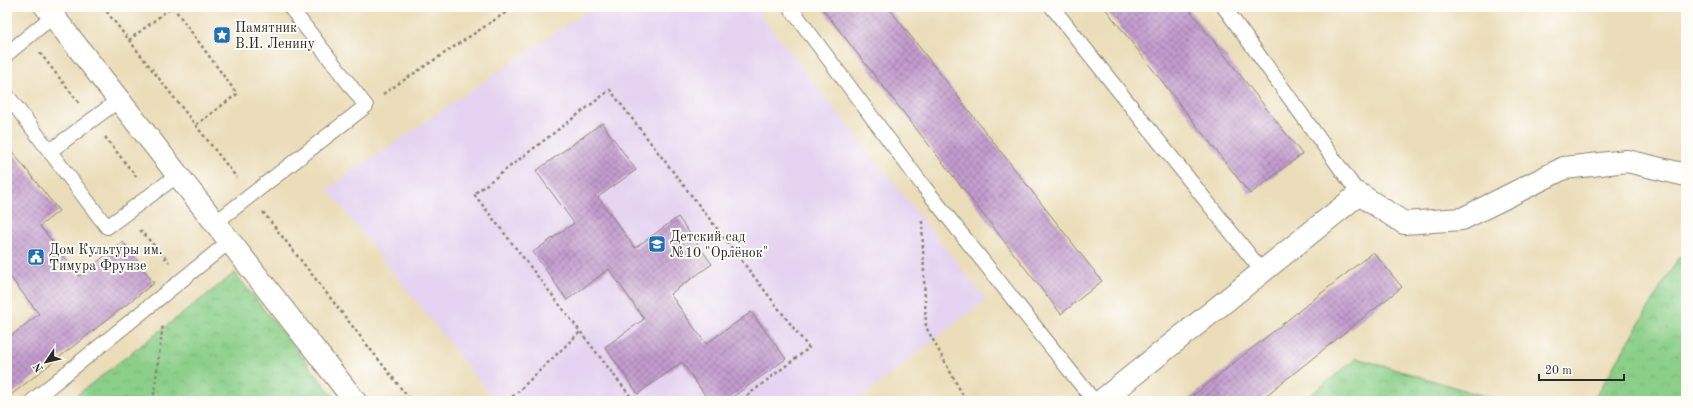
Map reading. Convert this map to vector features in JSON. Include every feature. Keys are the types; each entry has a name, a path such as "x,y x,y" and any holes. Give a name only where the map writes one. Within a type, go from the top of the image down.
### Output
{"street":[{"path":"50,12 355,401"},
{"path":"1101,401 1359,194 1404,223 1462,219 1564,168 1627,161 1686,175"}],"lane":[{"path":"215,223 366,106 290,7"},
{"path":"790,7 921,183 1094,401"},
{"path":"1052,7 1262,271"},
{"path":"1224,7 1359,194"},
{"path":"7,54 50,12"},
{"path":"7,95 107,227 178,175"},
{"path":"50,151 119,100"},
{"path":"32,401 230,241"}],"path":[{"path":"129,40 172,7 237,94 196,125"},
{"path":"366,106 514,7"},
{"path":"634,401 474,194 610,90 809,348 740,401"},
{"path":"921,183 926,327 966,401"},
{"path":"508,401 580,332"}],"shaded area":[{"name":"Детский сад №10 \"Орлёнок\"","path":"593,7 754,7 986,299 857,401 495,401 327,189"}],"green space":[{"path":"1679,257 1686,261 1686,401 1593,401"},
{"path":"235,273 337,401 69,401"},
{"path":"1357,358 1501,401 1303,401"}],"building":[{"path":"821,7 888,7 1102,281 1061,314"},
{"path":"1104,7 1187,7 1302,154 1250,194"},
{"path":"602,123 636,170 598,197 635,248 678,217 712,264 670,294 706,344 751,312 786,359 727,401 709,401 682,362 638,394 605,347 644,319 609,269 567,300 533,252 574,223 536,171"},
{"name":"Дом Культуры им. Тимура Фрунзе","path":"7,145 59,211 40,226 79,276 123,242 154,283 7,398 7,339 39,314 7,273"},
{"path":"1373,252 1402,287 1259,401 1186,401"}],"place":[{"name":"Памятник В.И. Ленину","path":"222,35"},
{"name":"Детский сад №10 \"Орлёнок\"","path":"657,244"},
{"name":"Дом Культуры им. Тимура Фрунзе","path":"36,257"}]}
